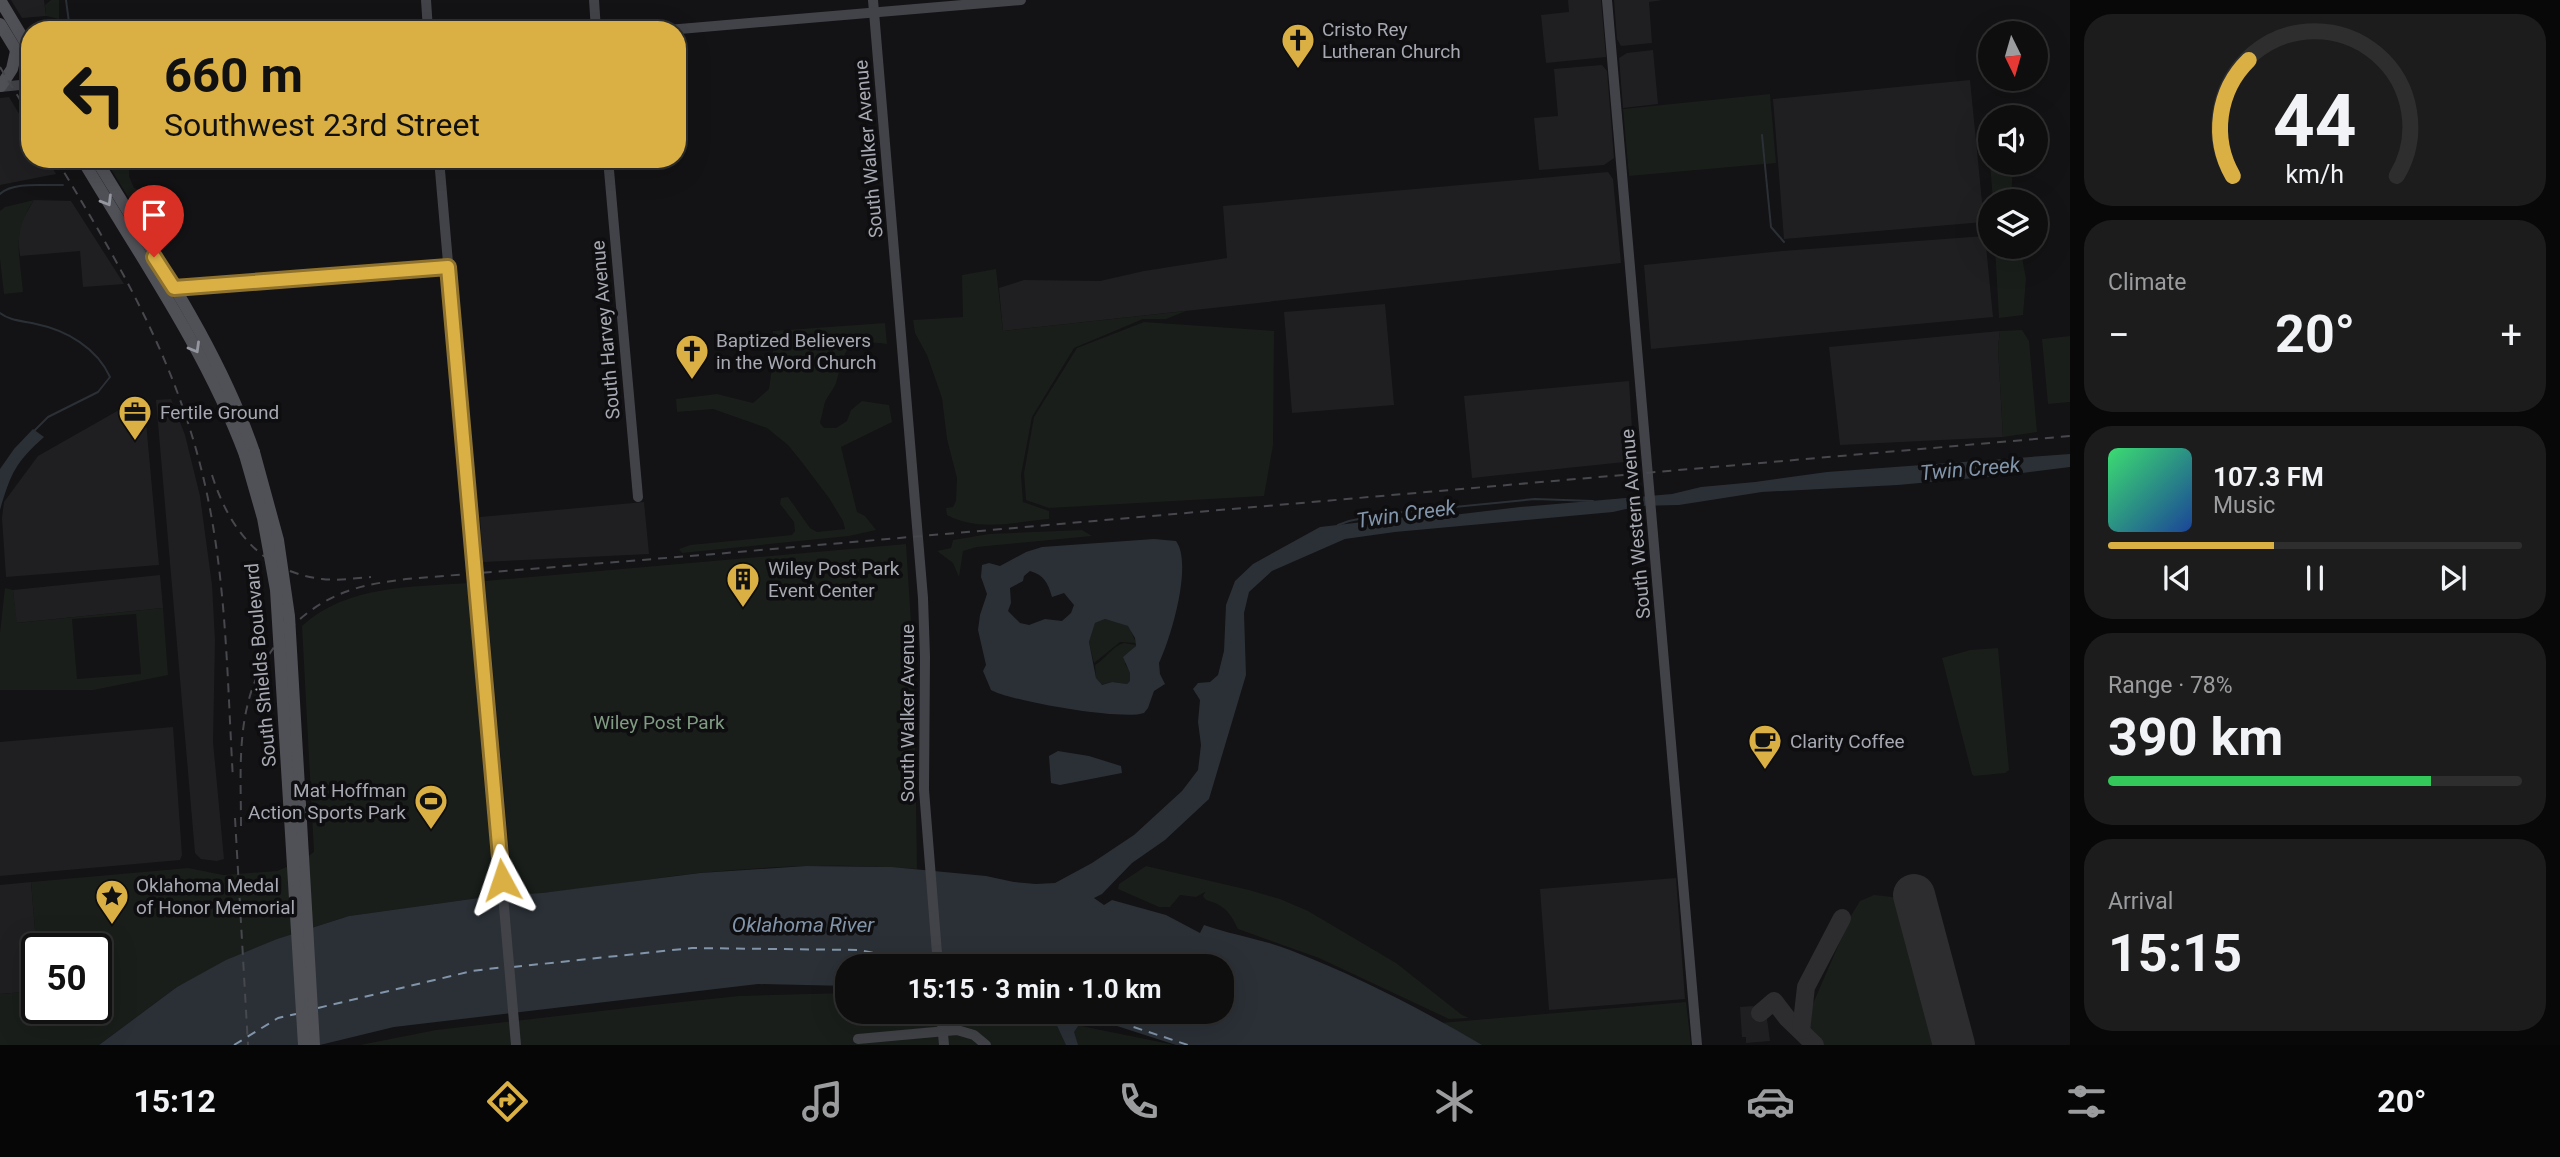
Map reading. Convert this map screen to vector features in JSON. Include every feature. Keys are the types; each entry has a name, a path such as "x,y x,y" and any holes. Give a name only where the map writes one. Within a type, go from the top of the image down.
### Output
{"main road":[{"path":"0,0 21,35"},
{"path":"426,0 427,21"},
{"path":"594,0 595,21"},
{"name":"South Walker Avenue","path":"873,0 923,598 925,814 937,954"},
{"path":"686,29 1021,0"},
{"name":"South Western Avenue","path":"1607,0 1697,1045"},
{"path":"0,24 21,59"},
{"path":"1,87 12,69 16,51"},
{"path":"1,87 21,85"},
{"name":"South Shields Boulevard","path":"87,168 210,376 250,454 276,590 304,1045"},
{"name":"South Shields Boulevard","path":"101,168 221,371 278,540 289,616 314,1045"},
{"path":"440,168 516,1045"},
{"name":"South Harvey Avenue","path":"609,168 638,497"},
{"path":"160,289 448,267"},
{"path":"942,1024 944,1045"},
{"path":"858,1039 871,1041 957,1030 974,1035 986,1045"}],"shaded area":[{"path":"11,0 44,0 46,16 22,18"},
{"path":"1568,0 1601,0 1606,57 1546,63 1541,15 1569,12"},
{"path":"1614,0 1663,0 1649,2 1652,43 1621,46 1617,39"},
{"path":"1653,50 1658,104 1623,108 1619,58 1627,53"},
{"path":"1602,65 1607,71 1614,158 1604,165 1539,170 1534,118 1558,116 1554,69"},
{"path":"1970,80 1981,189 1978,189 1978,223 1784,239 1773,99"},
{"path":"9,97 21,117 21,168 52,168 56,174 0,185 0,98"},
{"path":"1608,172 1613,179 1621,263 1003,331 999,288 1024,280 1100,281 1227,258 1223,206"},
{"path":"34,200 71,201 124,284 83,287 80,251 20,256 20,224"},
{"path":"1978,237 1978,259 1987,259 1993,317 1651,349 1644,265 1782,251"},
{"path":"1385,304 1394,405 1292,413 1284,312"},
{"path":"2000,331 1998,347 2003,437 1840,445 1829,347"},
{"path":"1629,381 1634,461 1472,478 1464,396"},
{"path":"171,399 185,435 200,496 212,585 215,640 213,742 224,859 217,861 201,859 195,853 156,400"},
{"path":"144,400 159,565 6,577 2,518 4,502 38,456 119,410"},
{"path":"644,502 649,554 483,562 480,517"},
{"path":"160,575 163,608 16,623 13,590"},
{"path":"173,727 182,855 180,860 0,876 0,742"},
{"path":"1676,878 1685,999 1549,1010 1540,889"},
{"path":"31,882 35,933 21,933 21,992 0,994 0,885"},
{"path":"1753,1006 1767,1019 1770,1041 1746,1043 1746,1037 1742,1037 1740,1007"}],"green space":[{"path":"51,0 59,0 59,19 46,16 45,5"},
{"path":"1770,94 1776,163 1766,164 1762,135 1764,164 1629,176 1623,109"},
{"path":"110,168 129,168 134,188 145,192 158,187 163,242 156,243"},
{"path":"1991,175 2012,175 2012,189 1992,189"},
{"path":"34,200 22,223 20,234 23,292 4,294 0,259 0,211 5,207"},
{"path":"1996,259 2022,259 2026,279 2023,315 1999,318"},
{"path":"996,269 1003,331 1186,311 1166,319 1143,319 1074,348 1032,417 1021,475 1023,502 1049,511 1049,519 984,525 947,515 946,508 953,507 956,501 957,478 947,439 942,398 927,355 915,333 913,320 963,317 962,275"},
{"path":"1144,322 1274,331 1273,445 1264,496 1049,508 1026,500 1024,473 1034,417 1077,348"},
{"path":"885,323 887,344 854,344 845,353 835,385 825,402 820,423 824,428 836,428 847,421 851,410 862,401 889,405 892,422 841,447 857,512 865,516 876,530 849,536 682,553 679,549 690,545 792,535 795,531 794,522 780,504 781,498 788,497 810,528 817,532 845,529 829,498 801,461 788,445 767,428 713,409 677,412 676,399 717,394 753,403 769,389 773,331"},
{"path":"2022,330 2029,341 2037,432 2003,437 1998,347 2000,331"},
{"path":"2070,336 2070,402 2048,404 2042,339"},
{"path":"1082,530 1092,536 977,547 963,551 959,577 953,563 937,551 951,548 953,540 989,534"},
{"name":"Wiley Post Park","path":"906,544 914,670 917,869 808,866 753,869 513,895 485,581"},
{"path":"468,583 494,879 493,896 349,916 277,939 177,987 99,1045 0,1045 0,994 21,992 21,1024 112,1024 112,933 35,933 31,882 188,868 223,875 277,871 314,852 302,626 319,613 359,595 402,588"},
{"path":"5,588 13,590 17,623 163,608 168,675 93,690 0,690 0,633","holes":["136,614 141,674 77,679 72,619"]},
{"path":"1105,619 1129,626 1136,643 1120,642 1094,663 1089,642 1095,623"},
{"path":"1124,643 1136,645 1125,664 1131,673 1130,681 1127,684 1112,682 1101,685 1096,678 1095,665"},
{"path":"1998,648 2009,770 2005,773 1974,776 1942,658 1970,650"},
{"path":"1146,866 1249,890 1308,911 1396,963 1469,1018 1449,1019 1319,958 1238,929 1226,910 1206,900 1203,896 1205,892 1196,897 1180,895 1170,907 1159,907 1118,889 1119,884"},
{"path":"1874,895 1892,897 1905,904 1939,1045 1823,1045 1807,1030 1805,1022 1852,914 1860,901"},
{"path":"835,993 835,1024 1071,1024 1175,1045 360,1045 436,1030 739,996"},
{"path":"1686,1002 1691,1045 1183,1045"}],"water":[{"path":"33,429 44,437 15,469 0,510 0,469"},
{"name":"Oklahoma River","path":"2070,454 2070,467 2007,475 1898,485 1762,492 1679,505 1639,506 1613,512 1345,539 1272,571 1249,592 1244,613 1246,675 1209,799 1165,840 1132,863 1102,894 1094,898 1104,905 1112,900 1166,915 1200,933 1204,925 1290,950 1388,994 1482,1045 1176,1045 1113,1024 1234,1024 1234,954 835,954 835,986 758,984 394,1027 320,1045 99,1045 177,987 226,960 277,939 349,916 493,896 542,893 700,873 806,866 892,867 986,876 1014,882 1055,883 1092,863 1134,835 1182,791 1198,770 1201,745 1198,722 1200,700 1193,689 1198,683 1210,682 1218,675 1224,651 1226,605 1235,581 1253,564 1320,527 1672,494 1701,487 1827,472"},
{"path":"1154,539 1176,541 1181,552 1181,583 1174,619 1159,663 1165,684 1154,691 1144,713 1132,715 1067,709 991,690 983,671 986,665 978,630 987,594 981,577 982,565 989,563 1000,566 1042,547","holes":["1030,571 1045,580 1052,597 1064,593 1074,605 1071,613 1062,621 1045,619 1029,625 1020,623 1008,611 1011,603 1010,588 1023,581","1105,619 1128,626 1135,638 1136,646 1123,657 1130,673 1130,681 1127,684 1112,682 1102,685 1096,678 1089,642 1095,623"]},
{"path":"1058,751 1089,756 1121,766 1122,773 1060,785 1051,783 1049,756"},
{"name":"Oklahoma River","path":"1056,1024 1079,1024 1074,1032 1078,1045 1066,1045"}],"waterway":[{"path":"66,0 69,21"},
{"path":"1762,135 1771,227 1784,242"},
{"path":"0,194 13,187 63,185"},
{"path":"0,313 69,336 89,349 110,377 98,392 48,417 34,431"},
{"name":"Twin Creek","path":"1338,525 1383,514 1535,499 1593,501"}],"ferry route":[{"path":"513,967 692,948 859,950 880,954"},
{"path":"318,1008 472,971 504,967"},
{"path":"234,1045 278,1018 296,1014"},
{"path":"1124,1024 1188,1045"}],"taxiway":[{"path":"1801,1031 1806,987 1842,918"},
{"path":"1760,1013 1774,1001 1815,1045"}],"runway":[{"path":"1914,895 1954,1045"}],"railway":[{"path":"0,67 21,101"},
{"path":"61,168 108,247 153,335 189,426 203,475 218,557 233,779"},
{"path":"241,826 243,733 248,703 262,667 284,635 313,609 348,591 369,585 406,579 2070,436"},
{"path":"212,475 219,495 238,530 265,557 301,575 322,579 371,577"},
{"path":"235,818 248,1045"}],"place":[{"name":"Cristo Rey Lutheran Church","path":"1298,70"},
{"name":"Baptized Believers in the Word Church","path":"692,381"},
{"name":"Fertile Ground","path":"135,442"},
{"name":"Wiley Post Park Event Center","path":"743,609"},
{"name":"Clarity Coffee","path":"1765,771"},
{"name":"Mat Hoffman Action Sports Park","path":"431,831"},
{"name":"Oklahoma Medal of Honor Memorial","path":"112,926"}],"route":[{"path":"154,257 174,288 448,267 502,880"}]}
